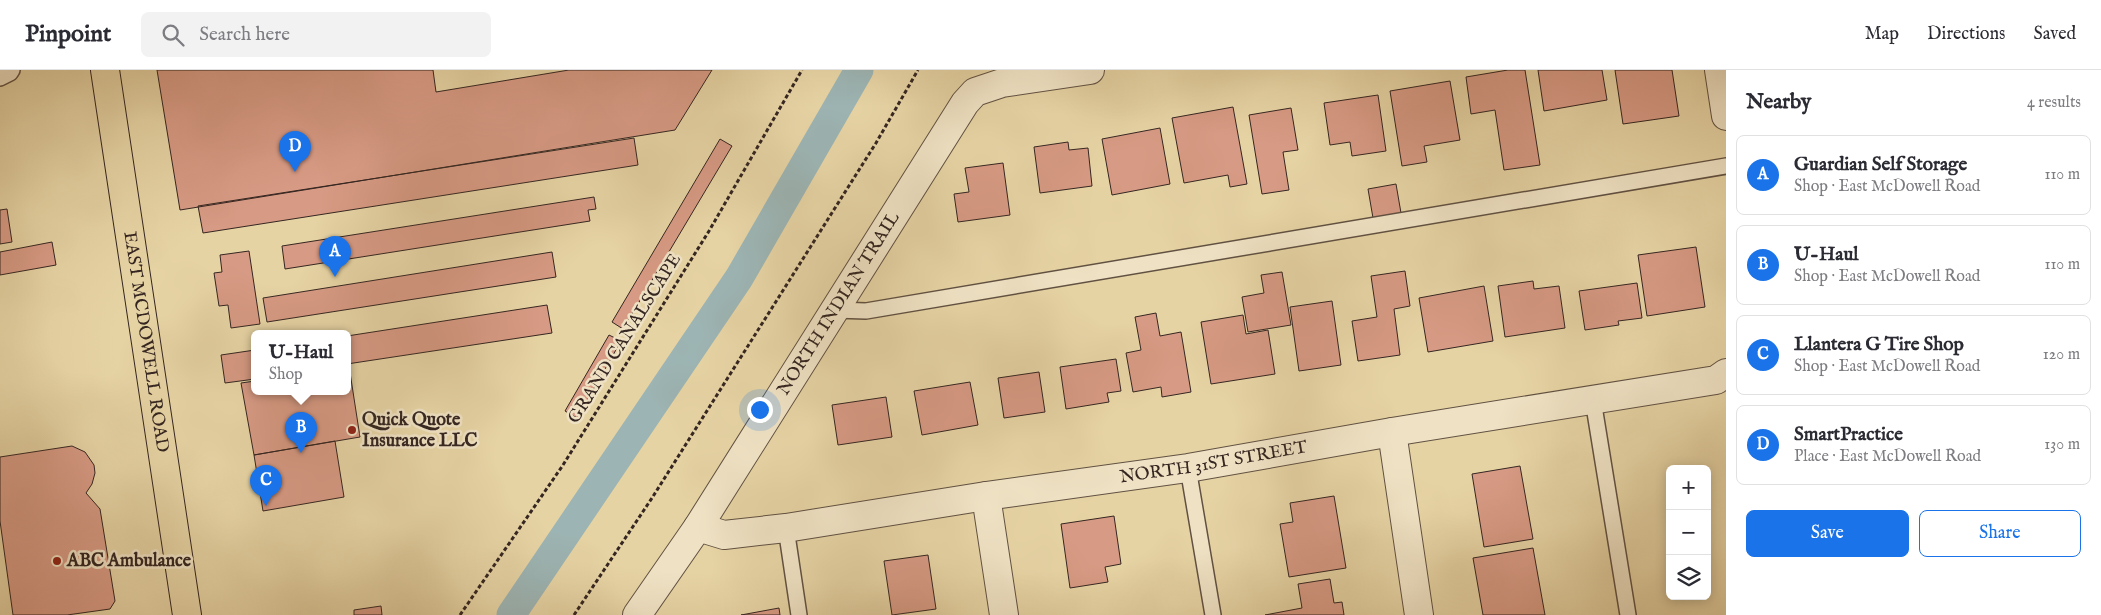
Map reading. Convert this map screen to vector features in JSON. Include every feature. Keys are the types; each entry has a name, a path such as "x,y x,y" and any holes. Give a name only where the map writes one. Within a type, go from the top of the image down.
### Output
{"main road":[{"name":"EAST MCDOWELL ROAD","path":"105,70 187,615"}],"street":[{"path":"1000,77 1090,70"},
{"path":"1719,70 1726,116"},
{"name":"NORTH INDIAN TRAIL","path":"637,615 698,527 965,103 975,92 1000,77"},
{"name":"NORTH 31ST STREET","path":"698,527 724,535 786,528 986,496 1188,468 1392,432 1716,380 1726,373"},
{"path":"1392,432 1419,615"},
{"path":"986,496 1004,615"}],"lane":[{"path":"0,78 12,70"},
{"path":"835,310 866,311 1726,166"},
{"path":"1593,400 1628,615"},
{"path":"1188,468 1213,615"},
{"path":"786,528 799,615"}],"path":[{"name":"GRAND CANALSCAPE","path":"460,615 569,456 709,231 802,70"},
{"path":"574,615 652,498 871,152 918,70"}],"building":[{"path":"157,70 433,70 436,92 569,70 712,70 675,130 180,210"},
{"path":"1508,70 1525,70 1540,165 1504,170 1495,110 1471,114 1466,77"},
{"path":"1538,70 1602,70 1607,100 1544,111"},
{"path":"1615,70 1672,70 1679,116 1623,124"},
{"path":"1450,81 1460,140 1424,146 1427,162 1402,166 1390,91"},
{"path":"1378,95 1386,151 1352,156 1350,142 1330,145 1324,103"},
{"path":"1233,107 1247,184 1230,187 1228,175 1184,183 1172,118"},
{"path":"1291,108 1298,150 1283,152 1289,190 1262,194 1249,115"},
{"path":"1160,128 1170,184 1112,195 1102,139"},
{"path":"634,138 638,165 203,233 198,206"},
{"path":"720,139 732,146 623,329 612,322"},
{"path":"1068,142 1069,150 1088,148 1092,186 1040,193 1034,147"},
{"path":"1003,163 1010,215 958,222 954,194 969,192 965,168"},
{"path":"1396,184 1401,213 1373,218 1368,189"},
{"path":"594,197 596,209 588,210 590,221 285,269 282,246"},
{"path":"7,209 12,242 0,244 0,210"},
{"path":"52,242 56,265 0,275 0,252"},
{"path":"1696,247 1705,307 1647,316 1638,255"},
{"path":"249,251 260,324 231,328 228,305 219,306 214,273 222,272 220,255"},
{"path":"552,252 556,277 267,322 263,298"},
{"path":"1405,271 1410,306 1394,309 1400,355 1358,361 1352,321 1377,317 1371,276"},
{"path":"1282,272 1291,325 1248,332 1242,297 1264,293 1261,275"},
{"path":"1533,281 1534,289 1559,286 1565,328 1505,337 1498,286"},
{"path":"1637,283 1642,318 1618,321 1619,325 1585,330 1579,291"},
{"path":"1484,286 1493,341 1428,352 1419,298"},
{"path":"1332,301 1341,365 1299,371 1290,307"},
{"path":"547,305 552,333 351,363 351,335"},
{"path":"1156,313 1160,336 1181,332 1191,392 1162,397 1161,387 1133,392 1126,353 1141,350 1135,317"},
{"path":"1243,315 1246,334 1268,330 1275,374 1211,384 1201,322"},
{"path":"609,335 621,341 577,418 565,411"},
{"path":"251,351 251,380 225,383 221,355"},
{"path":"1116,359 1121,391 1107,393 1109,402 1066,409 1060,367"},
{"path":"1039,372 1045,412 1004,418 998,378"},
{"path":"351,379 360,437 254,455 241,383 251,382 251,395 351,395"},
{"path":"970,382 978,425 922,435 914,391"},
{"path":"886,397 892,437 838,445 832,405"},
{"path":"335,441 344,497 263,511 254,455"},
{"name":"ABC Ambulance","path":"72,446 85,452 94,465 95,473 92,484 86,493 100,509 115,601 110,609 67,615 13,615 0,521 0,457"},
{"path":"1520,466 1533,539 1484,547 1472,474"},
{"path":"1334,496 1346,568 1289,577 1280,524 1293,522 1290,503"},
{"path":"1114,516 1121,564 1105,567 1108,582 1070,588 1061,524"},
{"path":"1533,548 1545,615 1483,615 1473,558"},
{"path":"928,555 936,609 892,615 884,561"},
{"path":"1330,579 1334,603 1342,602 1344,615 1265,615 1302,608 1298,584"},
{"path":"381,606 382,615 354,615 354,610"},
{"path":"779,608 780,615 741,615"}],"waterway":[{"path":"511,615 739,278 859,70"}],"place":[{"name":"SmartPractice","path":"295,172"},
{"name":"Guardian Self Storage","path":"335,277"},
{"name":"Quick Quote Insurance LLC","path":"352,430"},
{"name":"U-Haul","path":"301,453"},
{"name":"Llantera G Tire Shop","path":"266,506"},
{"name":"ABC Ambulance","path":"57,561"}]}
